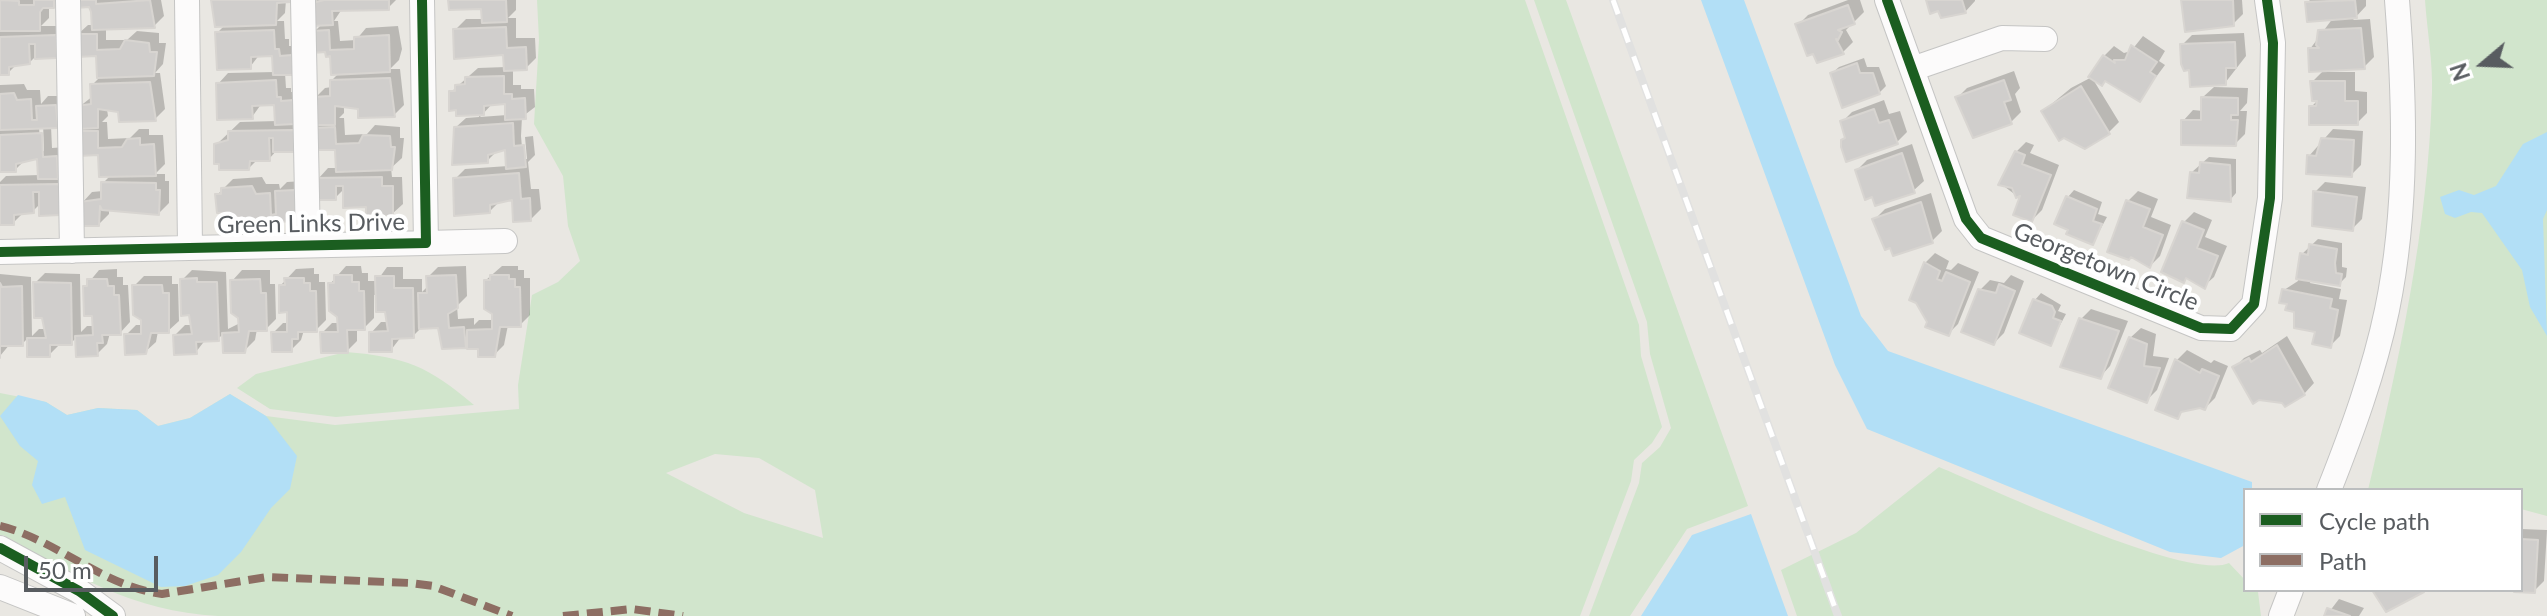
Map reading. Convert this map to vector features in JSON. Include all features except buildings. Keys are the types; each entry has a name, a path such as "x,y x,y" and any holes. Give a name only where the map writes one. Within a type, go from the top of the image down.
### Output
{"street":[{"path":"68,0 72,251"},
{"path":"187,0 190,246"},
{"path":"303,0 308,244"},
{"name":"Green Links Drive","path":"422,0 426,243"},
{"name":"Georgetown Circle","path":"1887,0 1966,219 1981,238 2201,328 2231,329 2254,304 2270,198 2273,43 2267,0"},
{"path":"2330,488 2364,392 2387,310 2394,263 2402,200 2403,72 2397,0"},
{"path":"1912,69 2002,38 2045,39"},
{"name":"Green Links Drive","path":"0,252 505,241"},
{"path":"0,548 79,591 113,616"},
{"path":"0,587 73,616"},
{"path":"2281,616 2290,592"}],"green space":[{"path":"537,0 1525,0 1639,325 1641,356 1662,427 1652,443 1634,460 1631,481 1580,616 218,616 187,613 131,599 80,577 3,535 0,538 0,393 46,402 67,415 98,408 137,410 158,426 190,418 230,394 266,416 335,425 519,409 518,385 532,295 558,282 580,261 568,226 563,176 534,124 539,40","holes":["715,454 759,458 815,490 823,538 744,513 666,473"]},
{"path":"1534,0 1566,0 1748,506 1687,529 1630,616 1589,616 1639,483 1642,463 1660,447 1671,428 1650,354 1647,322"},
{"path":"2425,0 2547,0 2547,516 2523,510 2523,488 2368,488 2401,342 2418,242 2429,142 2431,58"},
{"path":"346,352 385,357 415,366 443,381 474,405 336,417 270,409 237,388 256,374"},
{"path":"1939,467 2087,530 2133,546 2207,565 2229,563 2243,578 2243,592 2258,592 2261,616 1797,616 1781,570 1856,533"}],"water":[{"path":"1701,0 1744,0 1861,316 1888,351 2252,482 2252,488 2243,488 2243,546 2221,558 2170,552 1867,429 1835,365"},
{"path":"2547,132 2547,210 2543,219 2547,336 2530,307 2522,270 2482,213 2471,212 2455,218 2445,214 2440,197 2459,190 2474,195 2496,186 2523,144"},
{"path":"230,394 266,416 297,456 290,489 271,508 241,552 218,575 185,586 161,587 85,550 65,497 42,504 32,485 38,461 20,446 0,416 18,395 46,402 67,415 98,408 137,410 158,426 190,418"},
{"path":"1751,514 1788,616 1641,616 1692,535"}],"railway":[{"path":"1613,0 1838,616"}],"marked path":[{"path":"0,526 41,541 119,582 162,594 267,577 411,583 433,586 512,616"},
{"path":"563,616 632,609 683,616"}],"cycle path":[{"path":"0,252 426,243 422,0"},
{"path":"1887,0 1966,219 1981,238 2201,328 2231,329 2254,304 2270,198 2273,43 2267,0"},
{"path":"0,548 79,591 113,616"}]}
